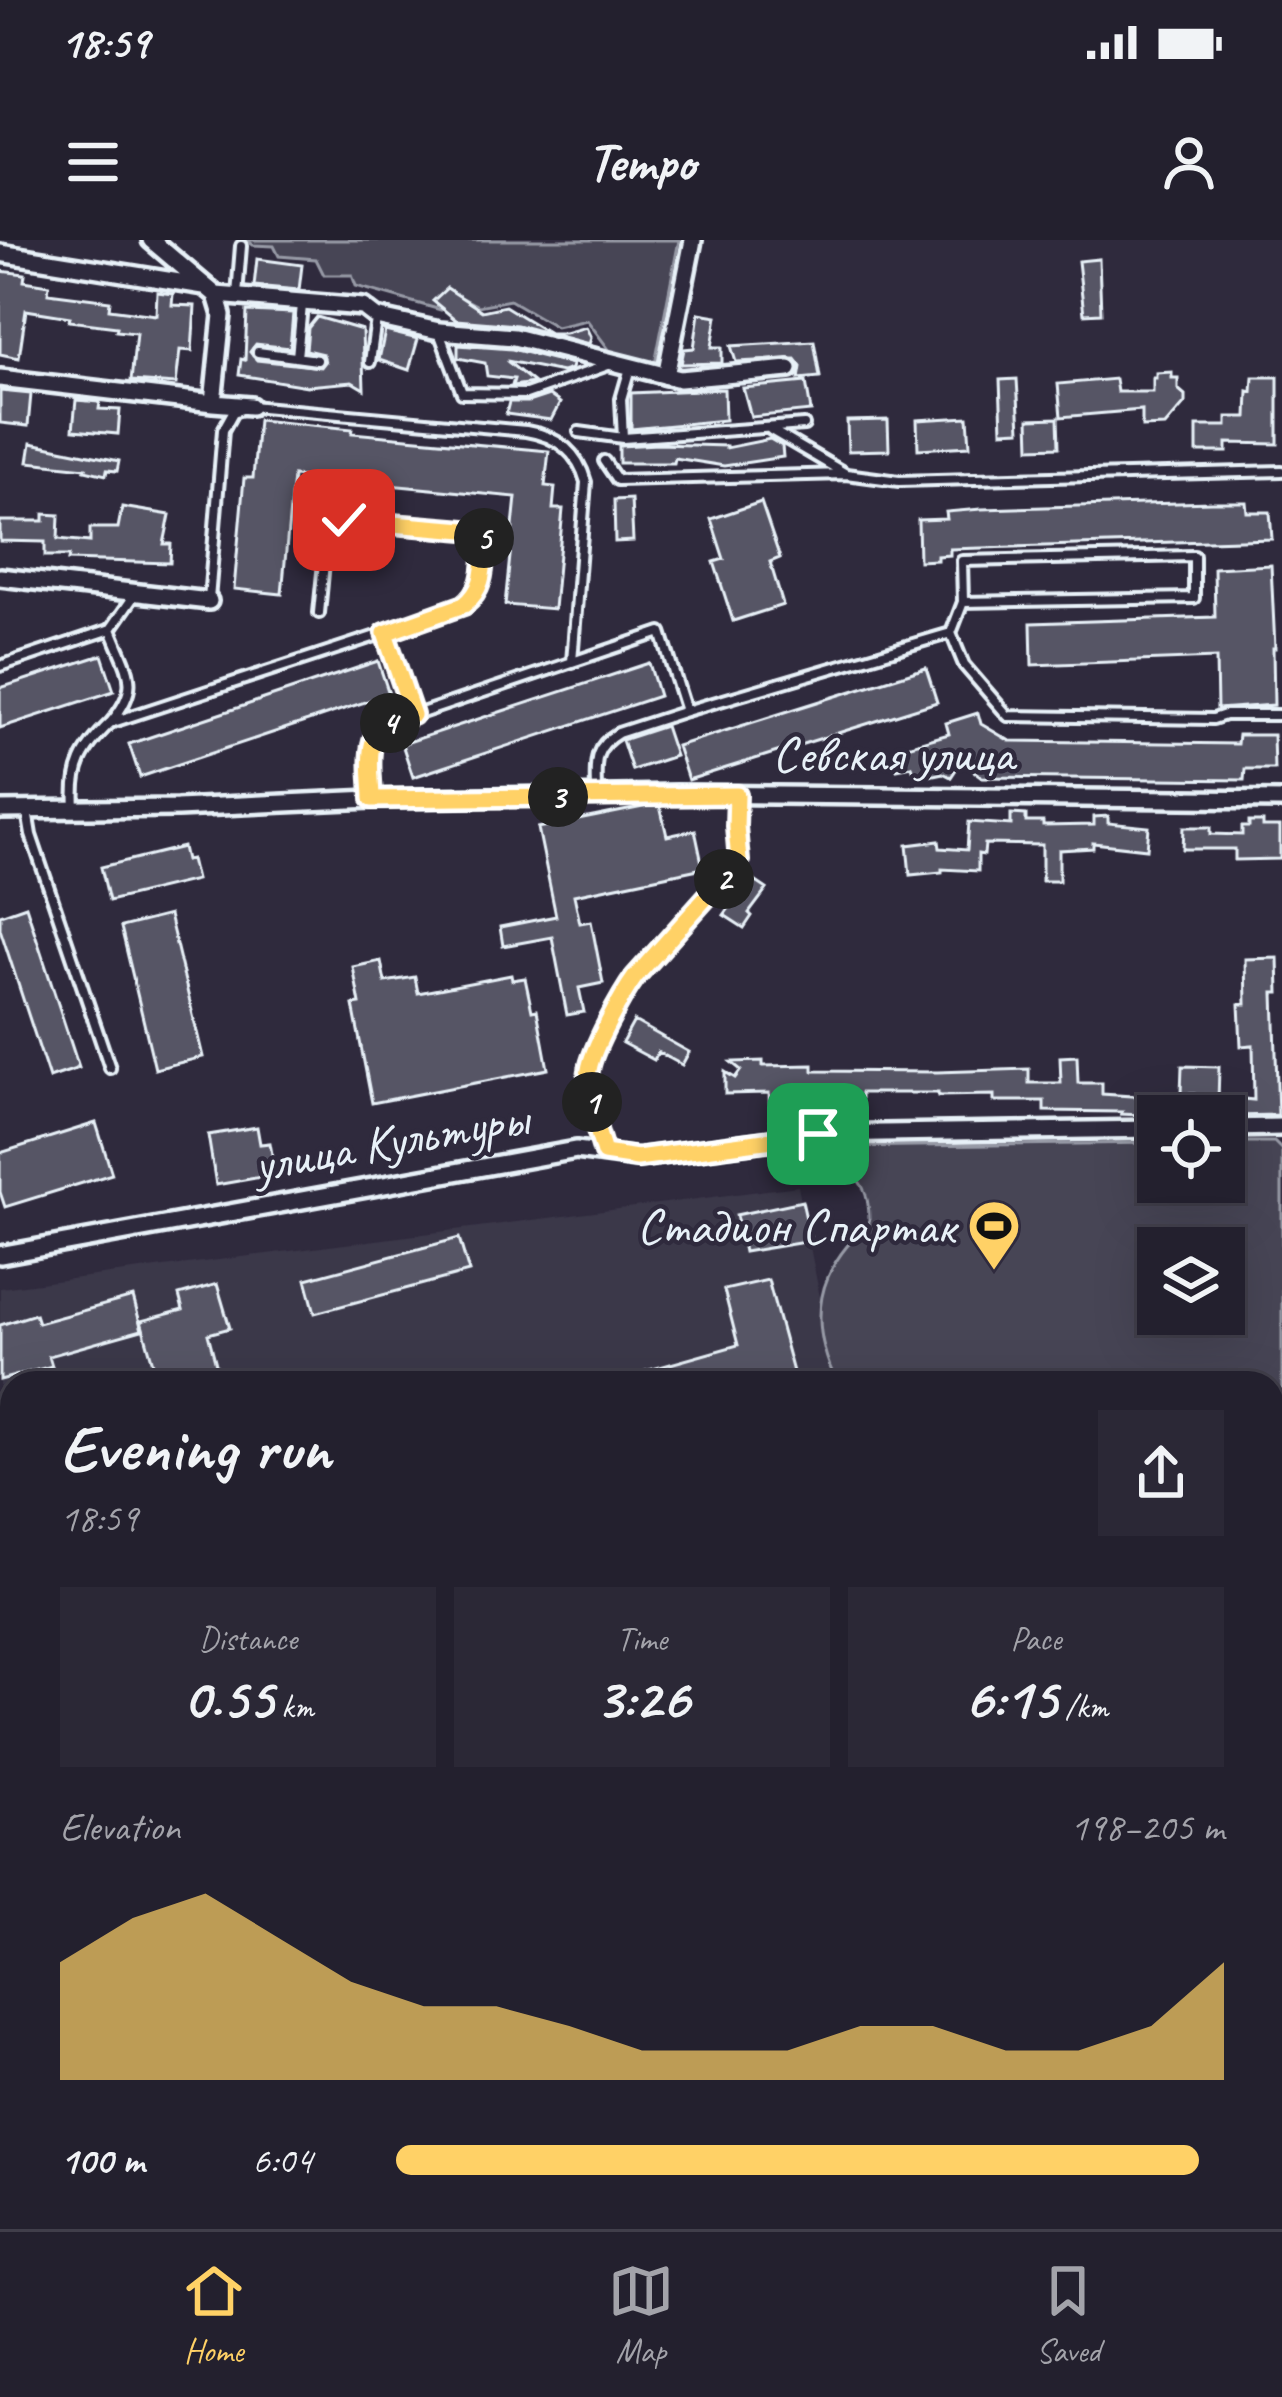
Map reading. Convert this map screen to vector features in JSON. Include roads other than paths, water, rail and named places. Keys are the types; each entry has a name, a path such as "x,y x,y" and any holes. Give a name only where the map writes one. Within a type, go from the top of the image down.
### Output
{"street":[{"path":"151,240 210,291 222,315 213,403"},
{"path":"666,376 693,240"},
{"path":"0,253 236,297 363,307 376,317 439,331 514,337 680,379 789,369"},
{"path":"0,378 250,406"},
{"path":"0,577 208,601"},
{"name":"Севская улица","path":"0,810 596,796 1282,800"},
{"path":"1245,1127 1282,1126"},
{"name":"улица Культуры","path":"0,1255 576,1150 637,1158 818,1134 1137,1129"}],"lane":[{"path":"236,297 241,246"},
{"path":"297,357 303,303"},
{"path":"370,362 376,317"},
{"path":"439,331 462,393 526,394 622,365 623,438"},
{"path":"259,352 317,360"},
{"path":"208,601 223,430 233,412 250,406 544,434 577,458 586,482 572,662"},
{"path":"579,431 623,438 804,425"},
{"path":"770,429 846,474"},
{"path":"604,460 617,480 846,474 899,481 1282,471"},
{"path":"110,723 464,605 481,586 483,534 344,520 327,532 319,613"},
{"path":"963,602 1194,598 1194,556 962,561 963,602 951,633 964,665 1008,716 1213,719 1282,715"},
{"path":"0,666 111,629 136,593"},
{"path":"75,809 73,784 80,760 126,704 132,684 111,629"},
{"path":"372,799 371,749 383,726 661,632 686,711"},
{"path":"385,633 413,715"},
{"path":"596,796 596,758 600,747 618,733 951,633"},
{"path":"604,1153 589,1089 589,1068 635,977 739,861 737,795"},
{"path":"27,810 31,835 110,1068"}],"place":[{"name":"Стадион Спартак","path":"994,1272"}]}
